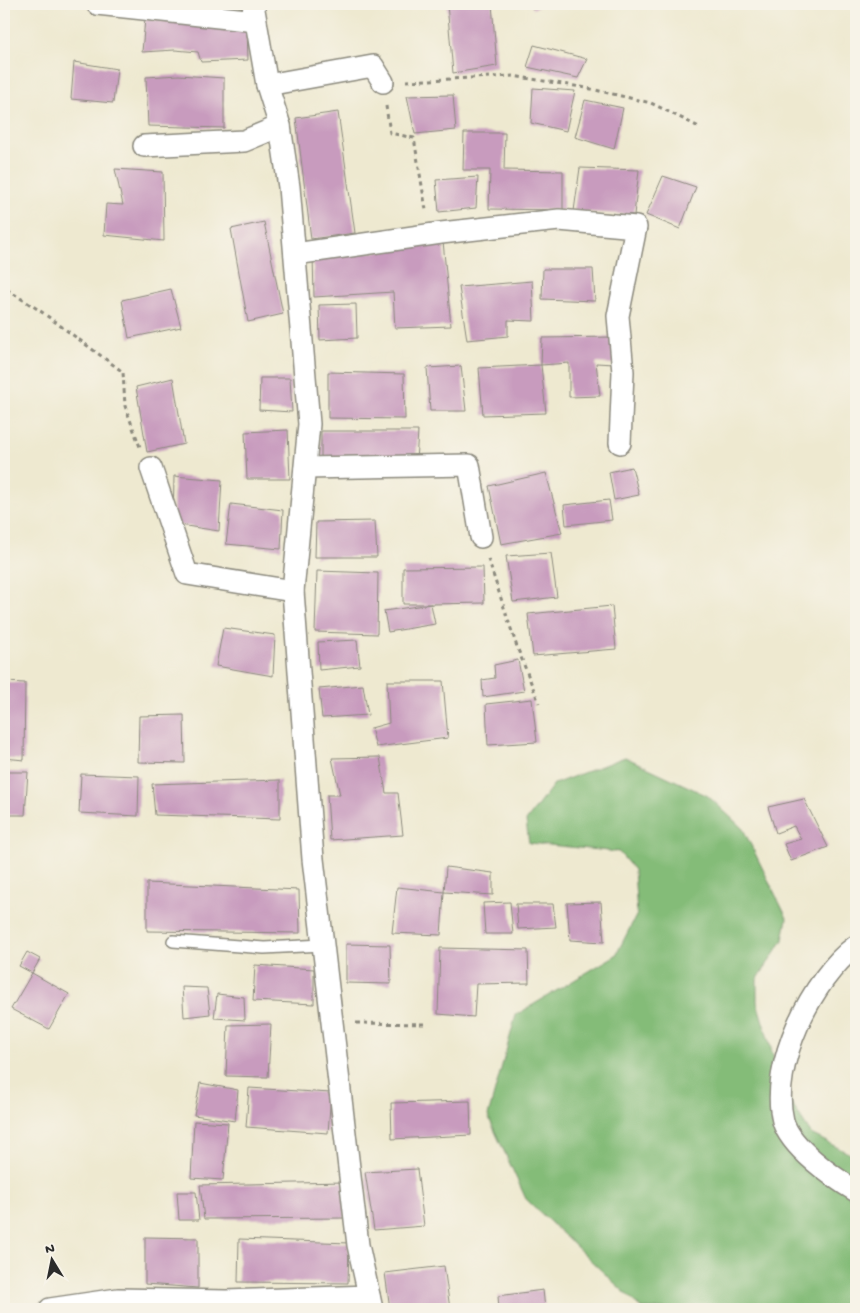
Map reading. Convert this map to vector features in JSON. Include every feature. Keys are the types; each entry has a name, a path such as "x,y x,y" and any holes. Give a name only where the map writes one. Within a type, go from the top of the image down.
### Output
{"street":[{"path":"50,1309 118,1299 371,1303 358,1245 313,859 294,591 309,424 289,187 280,126 268,85 254,12 97,4"},
{"path":"268,85 373,66 382,82"},
{"path":"144,146 244,141 280,126"},
{"path":"295,254 559,220 636,227 618,316 623,372 620,443"},
{"path":"305,468 469,465 481,537"},
{"path":"151,468 187,574 294,591"},
{"path":"856,946 846,953 823,980 807,1007 785,1062 780,1095 783,1123 804,1153 856,1191"}],"lane":[{"path":"173,941 264,948 323,945"}],"path":[{"path":"431,235 414,138 390,133 382,82 513,76 586,88 651,103 701,128"},
{"path":"4,282 6,289 39,310 123,372 125,406 135,438 151,468"},
{"path":"481,537 517,647 539,703"},
{"path":"333,1022 428,1024"}],"green space":[{"path":"625,757 708,796 743,829 787,918 783,940 757,980 757,1002 784,1092 811,1134 856,1157 856,1299 835,1309 642,1309 526,1199 488,1116 516,1015 616,955 637,914 634,870 619,852 529,843 526,821 554,784"}],"building":[{"path":"377,4 414,4 414,6 377,11"},
{"path":"447,4 492,4 497,66 453,73"},
{"path":"531,4 542,4 533,9"},
{"path":"145,19 247,28 248,60 201,62 198,52 175,50 142,52"},
{"path":"534,45 587,59 578,78 527,67"},
{"path":"74,62 117,69 113,103 71,99"},
{"path":"179,75 224,78 224,128 148,126 146,77"},
{"path":"533,88 575,91 566,131 531,123"},
{"path":"453,95 456,130 415,134 407,96"},
{"path":"585,100 623,108 614,149 575,137"},
{"path":"338,112 355,233 311,239 296,118"},
{"path":"464,133 505,133 504,170 563,171 563,210 489,209 490,170 463,170"},
{"path":"580,168 639,170 634,215 574,211"},
{"path":"115,169 163,172 164,241 104,235 106,204 123,205"},
{"path":"663,176 696,187 680,229 646,215"},
{"path":"478,177 476,208 439,212 436,180"},
{"path":"264,222 283,314 248,322 231,229"},
{"path":"443,241 451,326 395,328 393,292 314,297 313,255 390,251 390,242"},
{"path":"543,269 593,269 595,301 542,299"},
{"path":"532,281 534,321 508,320 508,336 467,340 459,287"},
{"path":"171,289 181,327 129,338 122,300"},
{"path":"356,304 357,338 320,340 319,305"},
{"path":"615,337 614,364 596,363 600,396 569,397 569,363 541,365 542,338"},
{"path":"541,365 546,413 483,415 479,368"},
{"path":"461,366 466,411 430,411 427,368"},
{"path":"328,372 404,374 405,419 328,418"},
{"path":"173,378 184,444 147,452 136,387"},
{"path":"260,378 290,378 292,412 259,410"},
{"path":"288,430 290,479 247,479 245,432"},
{"path":"321,431 418,431 416,461 321,457"},
{"path":"632,467 639,495 614,500 609,472"},
{"path":"546,473 562,533 501,544 489,486"},
{"path":"174,476 222,480 219,531 173,524"},
{"path":"609,500 612,520 566,525 564,505"},
{"path":"231,504 283,510 281,549 226,544"},
{"path":"375,521 377,557 315,557 316,522"},
{"path":"551,553 557,597 513,602 506,556"},
{"path":"483,567 484,603 403,604 403,568"},
{"path":"317,571 378,573 377,634 315,632"},
{"path":"431,604 435,624 388,632 384,611"},
{"path":"612,606 616,649 533,656 528,614"},
{"path":"223,628 275,635 273,676 216,666"},
{"path":"357,640 360,666 319,670 318,642"},
{"path":"518,660 524,691 483,697 482,680 495,678 494,665"},
{"path":"387,681 443,681 448,738 376,747 371,728 389,723"},
{"path":"4,682 25,683 24,760 4,758"},
{"path":"363,685 368,715 322,718 319,689"},
{"path":"532,699 537,742 488,745 486,704"},
{"path":"184,715 185,763 138,762 139,716"},
{"path":"380,757 386,793 398,793 403,835 330,840 327,795 340,795 332,758"},
{"path":"4,772 28,772 25,815 4,815"},
{"path":"81,774 139,776 138,816 79,813"},
{"path":"280,780 280,819 155,815 152,784"},
{"path":"804,799 828,847 791,861 784,844 801,839 794,826 776,833 768,807"},
{"path":"446,867 493,873 493,895 444,892"},
{"path":"147,883 299,890 300,933 147,931"},
{"path":"397,887 444,892 441,935 392,933"},
{"path":"510,902 513,934 485,934 483,903"},
{"path":"601,902 604,942 570,940 567,903"},
{"path":"516,904 553,904 556,927 518,929"},
{"path":"346,944 390,945 391,984 346,983"},
{"path":"440,948 528,950 529,983 476,984 474,1017 438,1014"},
{"path":"27,952 40,959 32,973 19,966"},
{"path":"255,965 314,969 314,1004 253,1001"},
{"path":"32,973 69,994 49,1029 11,1009"},
{"path":"182,987 207,988 210,1014 184,1017"},
{"path":"217,994 244,997 245,1020 214,1018"},
{"path":"271,1024 268,1077 226,1076 228,1025"},
{"path":"200,1083 238,1090 235,1121 194,1115"},
{"path":"249,1088 331,1093 328,1133 246,1127"},
{"path":"470,1101 471,1135 392,1139 391,1103"},
{"path":"194,1121 228,1123 223,1180 191,1178"},
{"path":"417,1169 424,1226 374,1230 365,1172"},
{"path":"344,1182 345,1218 204,1219 200,1185"},
{"path":"177,1192 196,1192 199,1220 179,1220"},
{"path":"145,1237 198,1238 198,1288 145,1284"},
{"path":"239,1239 349,1243 348,1283 238,1282"},
{"path":"444,1266 450,1309 390,1309 385,1273"},
{"path":"543,1290 545,1309 499,1309 498,1296"}]}
